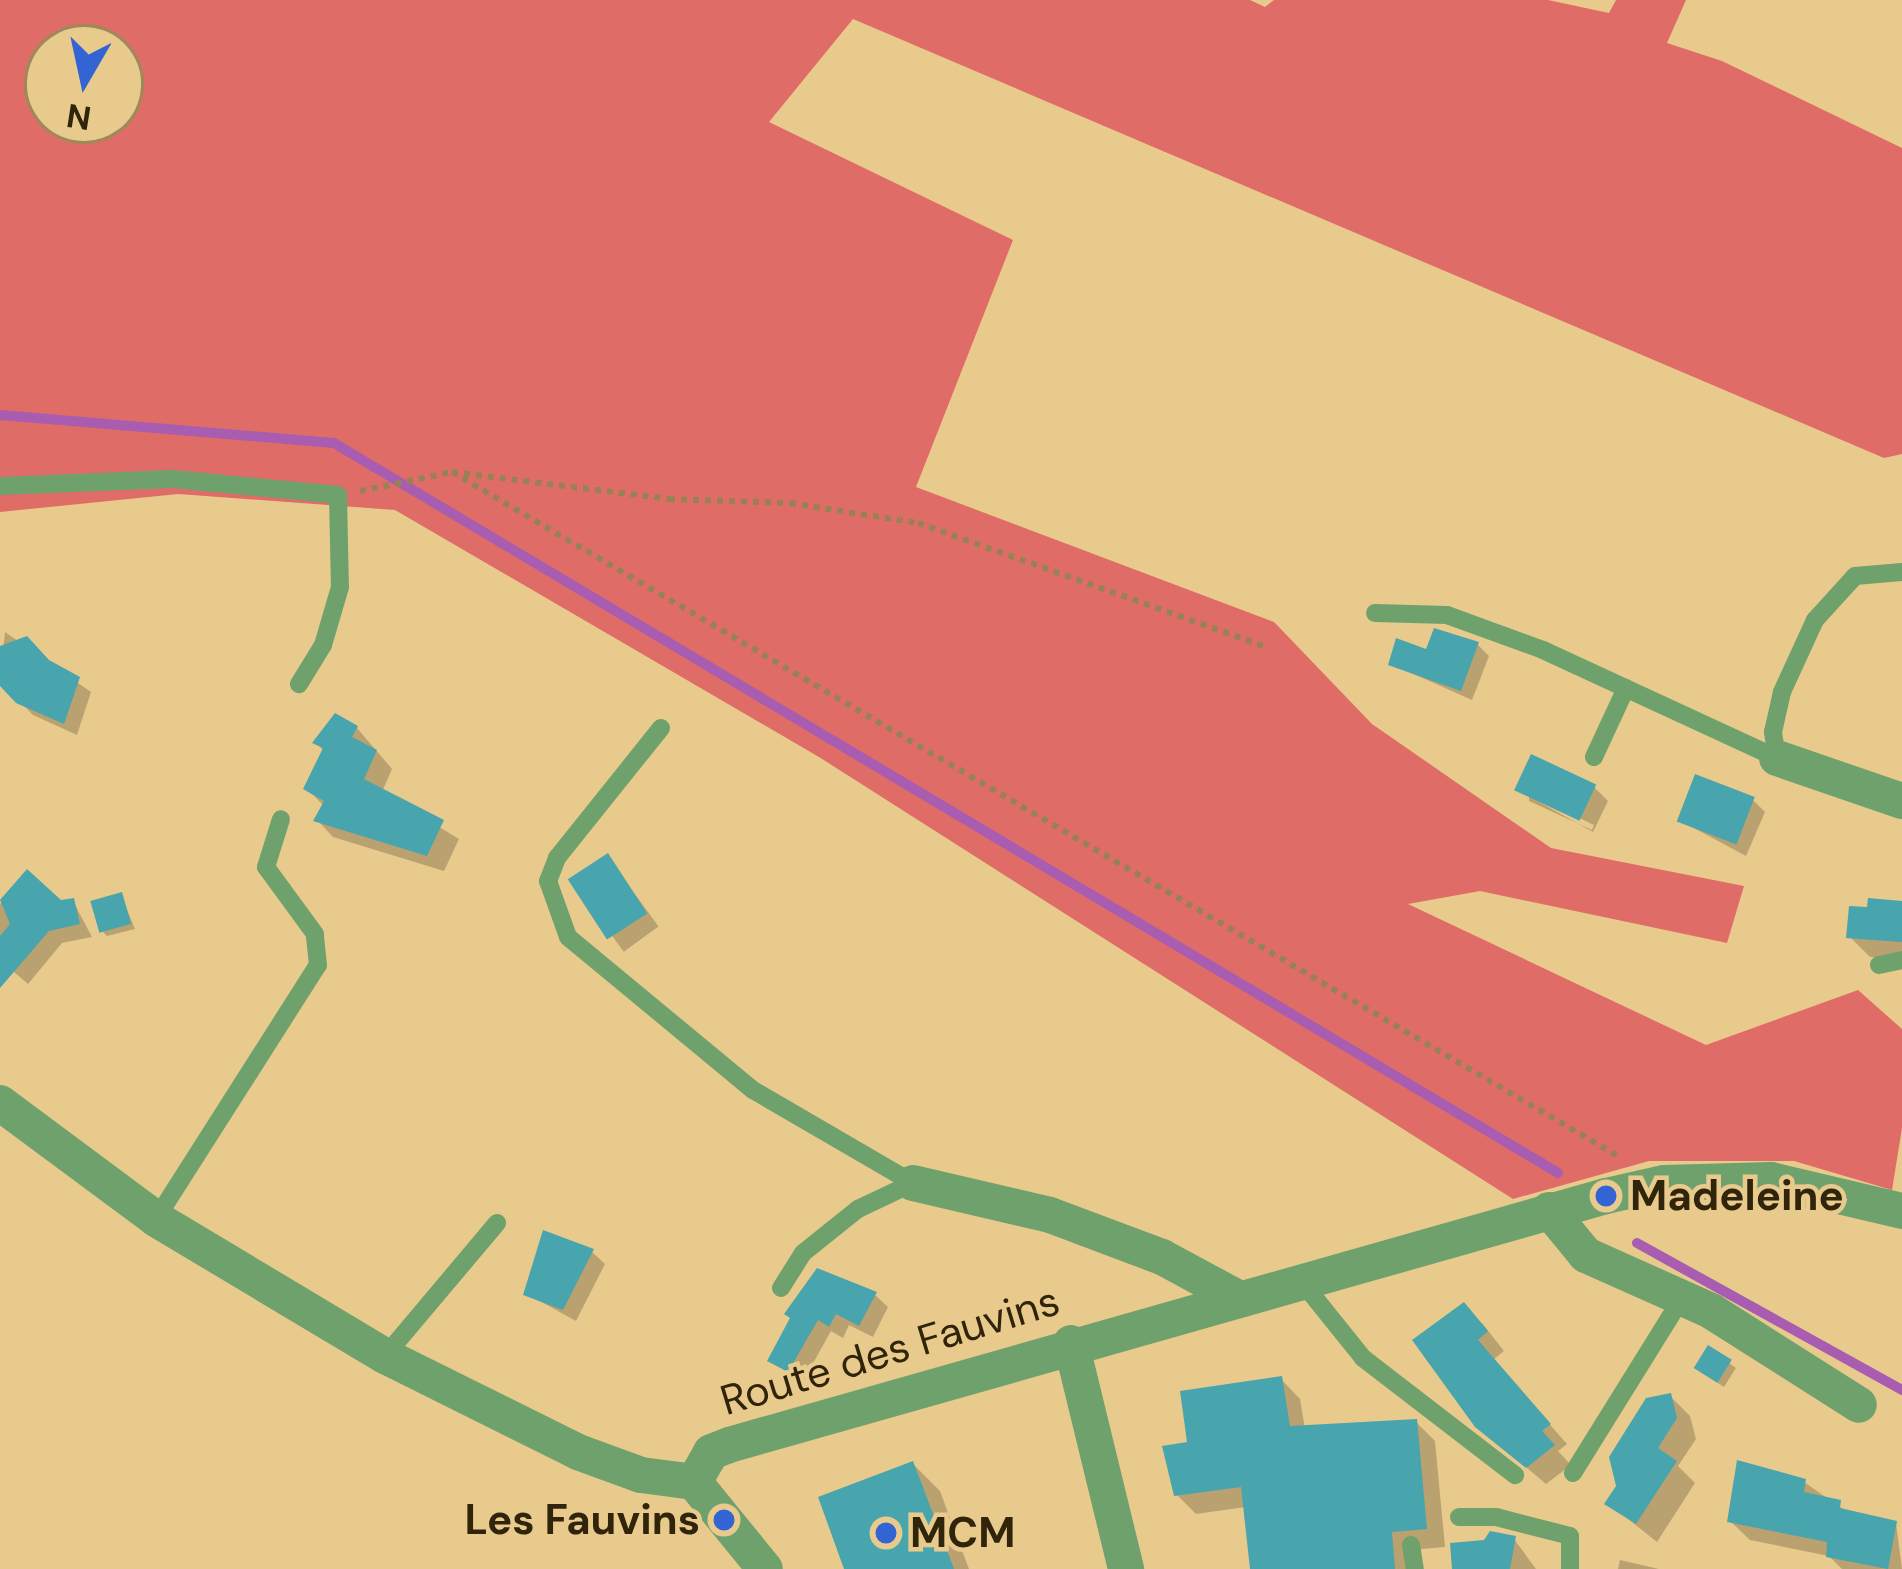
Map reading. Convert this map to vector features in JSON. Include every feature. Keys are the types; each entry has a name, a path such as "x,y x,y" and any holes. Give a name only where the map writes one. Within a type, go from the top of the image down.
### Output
{"street":[{"path":"1777,758 1902,801"},
{"path":"0,1103 156,1219 385,1356 578,1452 641,1475 694,1481 765,1569"},
{"name":"Route des Fauvins","path":"694,1481 711,1452 729,1445 1071,1343 1549,1210 1664,1183 1771,1180 1902,1211"},
{"path":"913,1183 1050,1215 1162,1257 1236,1297"},
{"path":"1549,1210 1586,1255 1682,1298 1859,1405"},
{"path":"1071,1343 1126,1569"}],"lane":[{"path":"0,486 173,479 338,495 340,587 323,645 299,685"},
{"path":"1777,758 1772,732 1782,692 1815,620 1856,576 1902,572"},
{"path":"1375,613 1447,614 1626,688 1777,758"},
{"path":"1594,757 1626,688"},
{"path":"662,728 557,858 548,881 568,937 753,1090 913,1183"},
{"path":"156,1219 318,965 315,934 266,867 281,819"},
{"path":"1880,965 1902,960"},
{"path":"781,1288 803,1253 858,1209 913,1183"},
{"path":"385,1356 497,1223"},
{"path":"1302,1282 1363,1358 1515,1474"},
{"path":"1573,1473 1682,1298"},
{"path":"1459,1517 1496,1517 1570,1536 1570,1569"},
{"path":"1411,1545 1414,1569"}],"path":[{"path":"381,487 452,472 669,499 790,503 919,524 1267,647"},
{"path":"452,472 1664,1183"}],"shaded area":[{"path":"0,0 1250,0 1265,7 1274,0 1548,0 1609,13 1616,0 1686,0 1667,43 1722,61 1902,148 1902,454 1884,458 853,19 769,122 1013,240 916,487 1274,622 1372,724 1551,848 1744,886 1727,943 1480,891 1408,904 1706,1045 1858,990 1902,1029 1902,1128 1892,1190 1794,1161 1649,1161 1513,1199 819,757 395,510 178,494 0,512"}],"building":[{"path":"1434,628 1479,642 1461,691 1388,665 1396,638 1426,649"},
{"path":"27,636 49,660 80,677 64,724 16,703 0,686 0,646"},
{"path":"335,713 358,726 352,737 377,750 364,779 444,820 427,856 313,821 324,801 303,789 323,748 312,743"},
{"path":"1531,754 1596,784 1579,821 1514,790"},
{"path":"1695,774 1755,797 1736,845 1677,822"},
{"path":"608,853 647,913 607,940 568,879"},
{"path":"27,869 61,900 74,898 80,924 49,931 0,988 0,936 10,924 0,900"},
{"path":"122,892 131,924 99,933 90,901"},
{"path":"1868,898 1902,901 1902,942 1846,938 1849,906 1867,907"},
{"path":"543,1230 594,1249 563,1310 523,1295"},
{"path":"817,1268 877,1292 859,1326 836,1314 829,1327 818,1320 788,1372 767,1361 790,1318 784,1314"},
{"path":"1464,1302 1488,1331 1478,1340 1551,1424 1542,1431 1555,1445 1526,1468 1475,1427 1412,1340"},
{"path":"1708,1345 1732,1360 1717,1383 1694,1368"},
{"path":"1282,1376 1290,1426 1417,1419 1427,1529 1392,1532 1395,1569 1250,1569 1241,1487 1174,1496 1162,1446 1187,1442 1180,1391"},
{"path":"1671,1393 1677,1418 1658,1448 1677,1461 1636,1524 1604,1504 1616,1486 1609,1457 1646,1398"},
{"path":"1737,1460 1806,1479 1804,1492 1841,1500 1840,1508 1897,1521 1888,1569 1826,1557 1827,1542 1727,1522"},
{"name":"MCM","path":"913,1461 954,1569 844,1569 818,1497"},
{"path":"1490,1531 1516,1536 1510,1569 1452,1569 1450,1543 1484,1540"}],"waterway":[{"path":"0,415 334,443 1558,1173"},
{"path":"1637,1243 1902,1390"}],"place":[{"name":"Madeleine","path":"1606,1196"},
{"name":"Les Fauvins","path":"724,1520"},
{"name":"MCM","path":"886,1533"}]}
